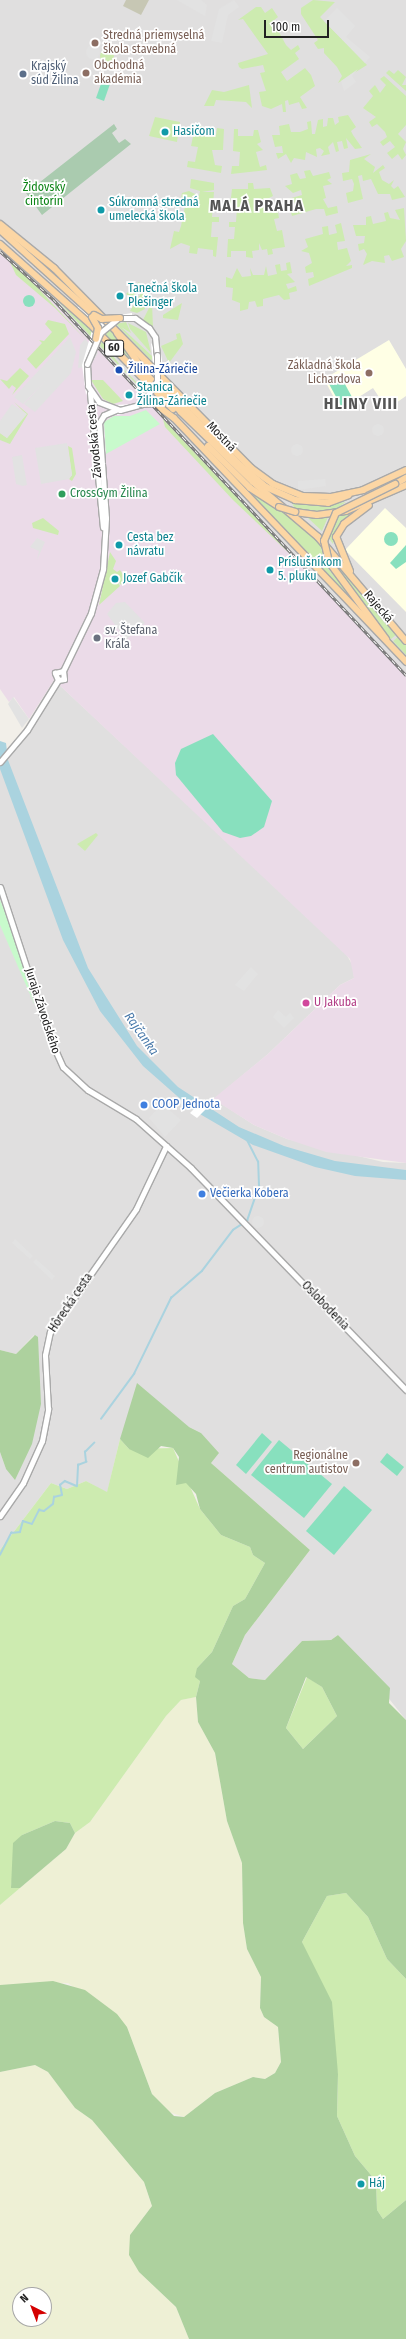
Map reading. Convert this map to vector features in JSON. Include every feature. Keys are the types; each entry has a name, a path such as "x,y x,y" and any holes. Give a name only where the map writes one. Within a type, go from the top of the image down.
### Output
{"main road":[{"name":"Mostná","path":"0,224 102,315 266,480 303,496 350,494 406,470"},
{"path":"0,230 80,304 97,324 96,339"},
{"path":"0,235 80,304 101,319 120,318"},
{"name":"Mostná","path":"0,244 90,324 221,460 256,493 280,507 295,512 338,513 406,485"},
{"path":"102,315 152,380 215,447 318,537 351,574"},
{"path":"158,373 169,392 262,489"},
{"path":"142,404 157,403 174,418 406,662"},
{"path":"202,448 221,460 231,478"},
{"path":"241,466 266,487 294,500 328,503 343,500 350,494"},
{"path":"388,644 382,631 329,562 324,541 336,513 406,478"},
{"path":"351,574 337,546 337,533 350,517 380,497"},
{"name":"Rajecká","path":"351,574 406,641"}],"street":[{"path":"132,317 152,332 156,349 158,373 154,390 142,404 116,410 103,405 90,391 86,368 96,339 105,326 120,318 132,317"},
{"name":"Závodská cesta","path":"90,391 105,538"},
{"name":"Závodská cesta","path":"0,762 10,752 58,680 55,673 63,671 96,597 105,538 99,423 104,415 116,410"},
{"name":"Juraja Závodského","path":"0,887 59,1060 81,1084 130,1114 166,1146 245,1223"},
{"name":"Hôrecká cesta","path":"0,1516 23,1483 42,1441 48,1409 45,1355 50,1332 138,1205 166,1146"},
{"name":"Oslobodenia","path":"245,1223 406,1390"}],"shaded area":[{"path":"0,0 406,0 406,677 39,287 0,254"},
{"path":"126,0 149,0 141,15 123,6"},
{"path":"177,0 201,0 207,5 205,16"},
{"path":"234,0 239,7 228,15 222,43 211,41 219,9"},
{"path":"337,8 355,26 346,37 370,57 365,63 324,21"},
{"path":"93,45 98,47 100,52 98,57 93,59 88,57 86,52 88,47"},
{"path":"358,69 352,76 356,82 344,91 341,81"},
{"path":"0,254 39,287 406,677 406,1163 326,1152 287,1139 254,1125 213,1099 268,1054 340,985 354,978 350,959 54,680 29,719 14,697 9,702 0,689"},
{"path":"70,337 76,352 71,373 35,412 24,404 46,380 23,404 14,397"},
{"path":"85,339 98,353 90,366 78,368 80,345"},
{"name":"Základná škola Lichardova","path":"389,340 406,369 406,396 387,409 373,388 340,409 324,379"},
{"path":"12,404 27,414 7,438 0,433 0,421"},
{"path":"378,424 382,426 384,430 382,434 378,436 374,434 372,430 374,426"},
{"path":"67,443 72,475 69,479 41,484 35,448"},
{"path":"297,444 301,446 303,450 301,454 297,456 293,454 291,450 293,446"},
{"path":"22,455 27,485 23,486 16,484 12,457"},
{"path":"325,479 326,486 298,490 298,481"},
{"path":"385,508 406,528 406,612 345,550"},
{"path":"37,538 45,542 37,560 39,551 30,547"},
{"path":"125,602 145,623 126,640 107,614 116,603"},
{"path":"54,680 345,952 353,966 354,978 340,985 268,1054 214,1099 254,1125 287,1139 383,1162 406,1163 406,1720 338,1635 331,1640 302,1641 265,1680 249,1678 232,1664 245,1635 310,1550 211,1463 201,1433 189,1427 120,1439 107,1493 86,1481 67,1489 51,1483 0,1550 0,1452 6,1469 34,1335 16,1354 0,1350 0,757 21,733"},
{"path":"13,697 29,719 22,728 8,704"},
{"path":"251,967 258,974 244,991 235,985"},
{"path":"278,1010 286,1017 290,1013 294,1018 284,1028 273,1017"},
{"path":"162,1104 181,1120 165,1137 149,1118"},
{"path":"260,1216 263,1217 263,1227 256,1228 253,1227 252,1220 253,1217"},
{"path":"15,1239 33,1256 30,1259 12,1243"},
{"path":"36,1259 55,1276 52,1280 33,1262"},
{"path":"196,1697 198,1722 215,1753 227,1821 242,1863 243,1923 247,1949 261,1977 260,2008 264,2017 278,2027 281,2062 275,2073 265,2079 253,2077 215,2093 184,2117 166,2111 152,2094 127,2027 68,1983 0,1985 0,1905 66,1849 75,1833 90,1822 166,1716 181,1700"},
{"path":"35,2065 48,2072 75,2108 92,2120 144,2182 152,2206 130,2235 139,2272 176,2307 189,2339 0,2339 0,2072"}],"green space":[{"path":"313,0 335,2 320,17 367,65 338,83 342,76 337,67 324,53 324,48 318,49 314,43 318,40 301,14 301,8"},
{"path":"256,7 261,7 265,13 272,8 278,17 273,21 286,45 291,50 298,45 300,49 295,53 299,59 281,72 287,81 305,68 311,75 315,86 300,97 307,108 302,109 299,102 289,105 288,100 285,101 286,112 283,112 282,104 271,109 262,106 259,92 266,91 260,73 265,72 263,65 242,69 239,67 238,63 268,54 243,19 238,20"},
{"path":"104,49 110,49 114,53 114,59 110,63 104,63 100,59 100,53"},
{"path":"389,70 394,74 398,70 406,77 402,85 406,85 406,91 386,73"},
{"path":"384,76 406,96 406,125 398,134 406,142 403,149 406,155 402,160 398,154 392,159 387,153 395,147 390,141 383,146 380,142 387,137 385,132 377,124 372,127 369,122 376,117 363,108 373,96 369,91 375,85 380,93 386,85 380,79"},
{"path":"102,81 110,84 104,101 96,98"},
{"path":"249,85 252,108 246,102 216,100 214,106 204,106 212,90 224,92"},
{"path":"348,115 356,127 351,131 362,148 355,149 346,138 348,148 344,149 342,141 337,142 339,151 336,152 333,142 328,147 330,154 321,156 324,151 320,148 316,149 317,157 306,152 305,160 294,158 291,163 286,154 278,159 276,153 283,153 282,146 275,147 272,135 280,135 279,126 289,124 291,132 300,132 308,129 307,122 311,121 312,134 315,134 318,120 323,119 323,127 327,126 328,118 333,118 335,125 339,122 338,117"},
{"path":"155,117 180,122 177,142 149,136"},
{"name":"Židovský cintorín","path":"114,124 117,129 112,133 119,143 125,139 131,144 42,215 26,193"},
{"path":"202,126 201,132 216,135 217,128 224,129 223,150 212,150 215,165 222,166 221,173 187,167 188,161 195,162 198,147 191,146 195,127"},
{"path":"234,129 238,129 238,136 253,136 254,130 258,130 261,142 257,144 263,150 256,152 260,167 266,165 267,170 231,174 232,166 239,166 240,152 233,151"},
{"path":"371,154 364,159 375,167 373,173 383,165 385,168 379,172 382,180 389,184 394,180 391,186 394,189 398,186 405,197 392,200 390,194 378,194 371,179 363,181 362,175 358,176 363,199 348,203 346,193 353,191 354,184 352,179 343,181 342,173 349,172 350,160"},
{"path":"310,170 313,176 329,172 331,178 327,180 332,184 323,186 326,198 323,199 328,208 337,206 338,213 326,216 324,209 316,209 292,216 290,209 299,207 299,203 289,203 288,199 302,195 301,190 293,193 285,186 292,184 290,175 297,173 300,179 306,178 304,171"},
{"path":"191,179 214,183 214,190 202,192 214,192 212,217 219,217 219,222 212,222 211,237 218,237 216,257 213,256 213,250 198,248 197,254 189,253 190,246 181,243 170,249 174,231 179,232 181,226 182,221 176,219 178,211 184,212 186,200 181,199 182,193 189,191 199,196 200,191 190,188"},
{"path":"248,183 253,183 254,189 270,188 273,196 265,200 275,200 269,201 270,210 278,212 279,218 274,219 277,231 282,230 285,247 272,249 273,254 268,255 267,249 262,250 259,243 259,250 252,251 253,258 246,257 246,251 231,251 231,257 227,257 228,239 234,239 235,227 229,227 229,222 236,222 237,207 230,206 232,189 248,189"},
{"path":"404,208 406,241 401,249 404,257 392,261 389,255 384,256 385,263 372,261 363,265 367,254 364,249 359,251 358,244 364,243 365,236 356,236 353,225 366,225 366,217 371,216 373,224 386,221 384,213 388,212 390,218 400,220 395,210"},
{"path":"341,223 345,241 337,242 338,250 347,248 351,261 346,266 352,265 352,268 309,286 308,279 314,277 313,272 306,273 305,267 312,263 309,253 301,251 308,247 305,239 323,234 322,227 328,226 329,235 337,233 335,225"},
{"path":"10,262 38,288 89,343 55,308 16,275"},
{"path":"290,262 292,273 287,274 295,282 286,284 288,289 296,286 297,291 289,293 290,299 284,300 279,295 263,299 263,306 257,307 255,301 249,302 248,309 240,311 240,303 232,300 233,288 226,287 226,277 232,279 237,268 242,277 251,276 250,268 253,275 264,275 266,266 268,276 277,274 275,265 280,264 281,271 287,270 286,263"},
{"path":"139,282 141,286 132,299 126,294"},
{"path":"147,284 145,309 137,313 130,311"},
{"path":"44,286 93,331 91,337 58,301"},
{"path":"27,295 31,295 35,301 31,307 27,307 23,303 23,299"},
{"path":"152,302 153,328 153,329 143,320"},
{"path":"182,303 178,320 163,318 163,315"},
{"path":"48,320 65,324 69,334 36,369 27,359 42,343 39,340 44,341 52,332 45,324"},
{"path":"126,322 131,333 121,327 152,356 152,361 116,324"},
{"path":"128,323 146,332 151,353 130,329"},
{"path":"110,328 116,336 142,373 104,335"},
{"path":"180,333 183,344 169,363 161,346 177,339 176,334"},
{"path":"102,340 125,365 106,347 120,365 139,385 149,389 146,394 100,346"},
{"path":"20,368 29,376 12,395 16,388 12,385 9,389 0,379 7,381"},
{"path":"340,375 353,399 341,406 328,382"},
{"path":"91,380 103,380 123,401 113,404 103,399"},
{"path":"14,402 28,414 10,444 0,440 0,433 7,438 26,414"},
{"path":"146,410 160,424 106,454 104,422 114,416 130,416"},
{"path":"163,419 291,555 233,500 165,427"},
{"path":"68,446 72,448 76,474 72,481 69,479 72,475"},
{"path":"248,490 285,513 320,544 326,566 369,619"},
{"path":"291,501 315,506 346,502 334,510 317,512 295,509"},
{"path":"357,509 338,526 333,544 328,537 336,518"},
{"path":"328,517 322,531 308,518 322,518"},
{"path":"43,518 59,531 58,535 33,528 32,523"},
{"path":"388,532 394,532 398,536 398,542 394,546 388,546 384,542 384,536"},
{"path":"406,545 406,562 396,569 390,563"},
{"path":"110,552 116,561 113,569 117,572 120,570 126,579 121,585 115,577 120,586 99,605"},
{"path":"328,552 397,634 391,639 336,569"},
{"path":"399,636 406,645 406,655 393,641"},
{"path":"213,734 272,801 264,827 251,836 240,838 223,832 176,775 175,763 181,749"},
{"path":"96,833 98,835 85,851 77,844"},
{"path":"0,900 13,932 35,1006 0,925"},
{"path":"35,1335 38,1337 41,1404 32,1444 15,1480 6,1469 0,1452 0,1350 16,1354"},
{"path":"137,1383 189,1427 201,1433 219,1453 211,1463 310,1550 245,1635 232,1664 249,1678 265,1680 302,1641 331,1640 338,1635 390,1688 389,1703 406,1720 406,1979 387,1959 368,1917 346,1893 327,1896 302,1942 332,2002 338,2074 337,2116 355,2156 376,2181 377,2210 383,2219 406,2200 406,2339 189,2339 176,2307 139,2272 129,2255 130,2235 152,2206 144,2182 92,2120 75,2108 48,2072 35,2065 0,2072 0,1985 53,1981 85,1990 117,2014 127,2027 152,2094 174,2116 184,2117 215,2093 253,2077 265,2079 275,2073 281,2062 278,2027 264,2017 260,2008 261,1977 247,1949 243,1923 242,1863 227,1821 215,1753 198,1722 196,1697 200,1681 195,1677 197,1668 212,1652 233,1606 245,1599 265,1563 253,1555 250,1547 221,1535 200,1509 196,1494 186,1483 176,1485 179,1457 173,1448 161,1446 148,1458 129,1449 120,1439","holes":["306,1677 322,1687 337,1716 303,1749 286,1728"]},
{"path":"262,1433 272,1442 246,1474 236,1465"},
{"path":"120,1439 129,1449 173,1448 200,1509 221,1535 250,1547 253,1555 265,1563 245,1599 233,1606 212,1652 197,1668 200,1681 196,1697 181,1700 166,1716 90,1822 75,1833 70,1823 55,1821 22,1835 11,1886 20,1888 0,1905 0,1550 51,1483 67,1489 86,1481 107,1492"},
{"path":"279,1440 332,1484 304,1518 251,1475"},
{"path":"387,1453 404,1467 397,1476 380,1462"},
{"path":"344,1486 372,1510 334,1555 306,1531"},
{"path":"307,1677 322,1687 337,1716 303,1749 286,1728"},
{"path":"55,1821 70,1823 75,1833 66,1849 20,1888 11,1888 13,1843 22,1835"},
{"path":"346,1893 368,1917 387,1959 406,1979 406,2200 383,2219 377,2210 376,2181 355,2156 337,2116 338,2074 302,1942 327,1896"}],"water":[{"path":"0,741 6,743 8,760 88,968 137,1046 178,1087 239,1127 284,1146 335,1161 406,1170 406,1180 355,1176 315,1167 253,1145 193,1110 143,1066 100,1011 63,940 0,769"}],"pier":[{"path":"83,302 107,317 132,313 132,322 116,322 103,335 90,367 91,384 86,395 82,365 93,327 77,308"},
{"path":"151,343 161,354 165,380 164,390 159,384 151,399 161,402 175,416 157,405 117,415 116,405 134,404 148,392 154,375"},
{"path":"204,1099 211,1104 197,1118 190,1113"}],"waterway":[{"path":"101,1419 134,1374 171,1298 202,1271 233,1230 247,1221 259,1186 258,1162 247,1140"},
{"path":"0,1555 11,1533 20,1532 23,1521 32,1524 39,1510 44,1511 53,1504 54,1497 62,1495 60,1485 65,1481 77,1486 78,1465 86,1462 85,1452 94,1443"}],"railway":[{"path":"0,251 53,299 406,675"}],"place":[{"name":"Stredná priemyselná škola stavebná","path":"95,43"},
{"name":"Obchodná akadémia","path":"86,73"},
{"name":"Krajský súd Žilina","path":"23,74"},
{"name":"Hasičom","path":"165,132"},
{"name":"Súkromná stredná umelecká škola","path":"101,210"},
{"name":"Tanečná škola Plešinger","path":"120,296"},
{"name":"Žilina-Záriečie","path":"119,370"},
{"name":"Základná škola Lichardova","path":"369,373"},
{"name":"Stanica Žilina-Záriečie","path":"129,395"},
{"name":"CrossGym Žilina","path":"62,494"},
{"name":"Cesta bez návratu","path":"119,545"},
{"name":"Príslušníkom 5. pluku","path":"270,570"},
{"name":"Jozef Gabčík","path":"115,579"},
{"name":"sv. Štefana Kráľa","path":"97,638"},
{"name":"U Jakuba","path":"306,1003"},
{"name":"COOP Jednota","path":"144,1105"},
{"name":"Večierka Kobera","path":"202,1194"},
{"name":"Regionálne centrum autistov","path":"356,1463"},
{"name":"Háj","path":"361,2184"}],"district":[{"name":"MALÁ PRAHA","path":"257,206"},
{"name":"HLINY VIII","path":"361,404"}],"water label":[{"name":"Rajčanka","path":"141,1034"}]}
